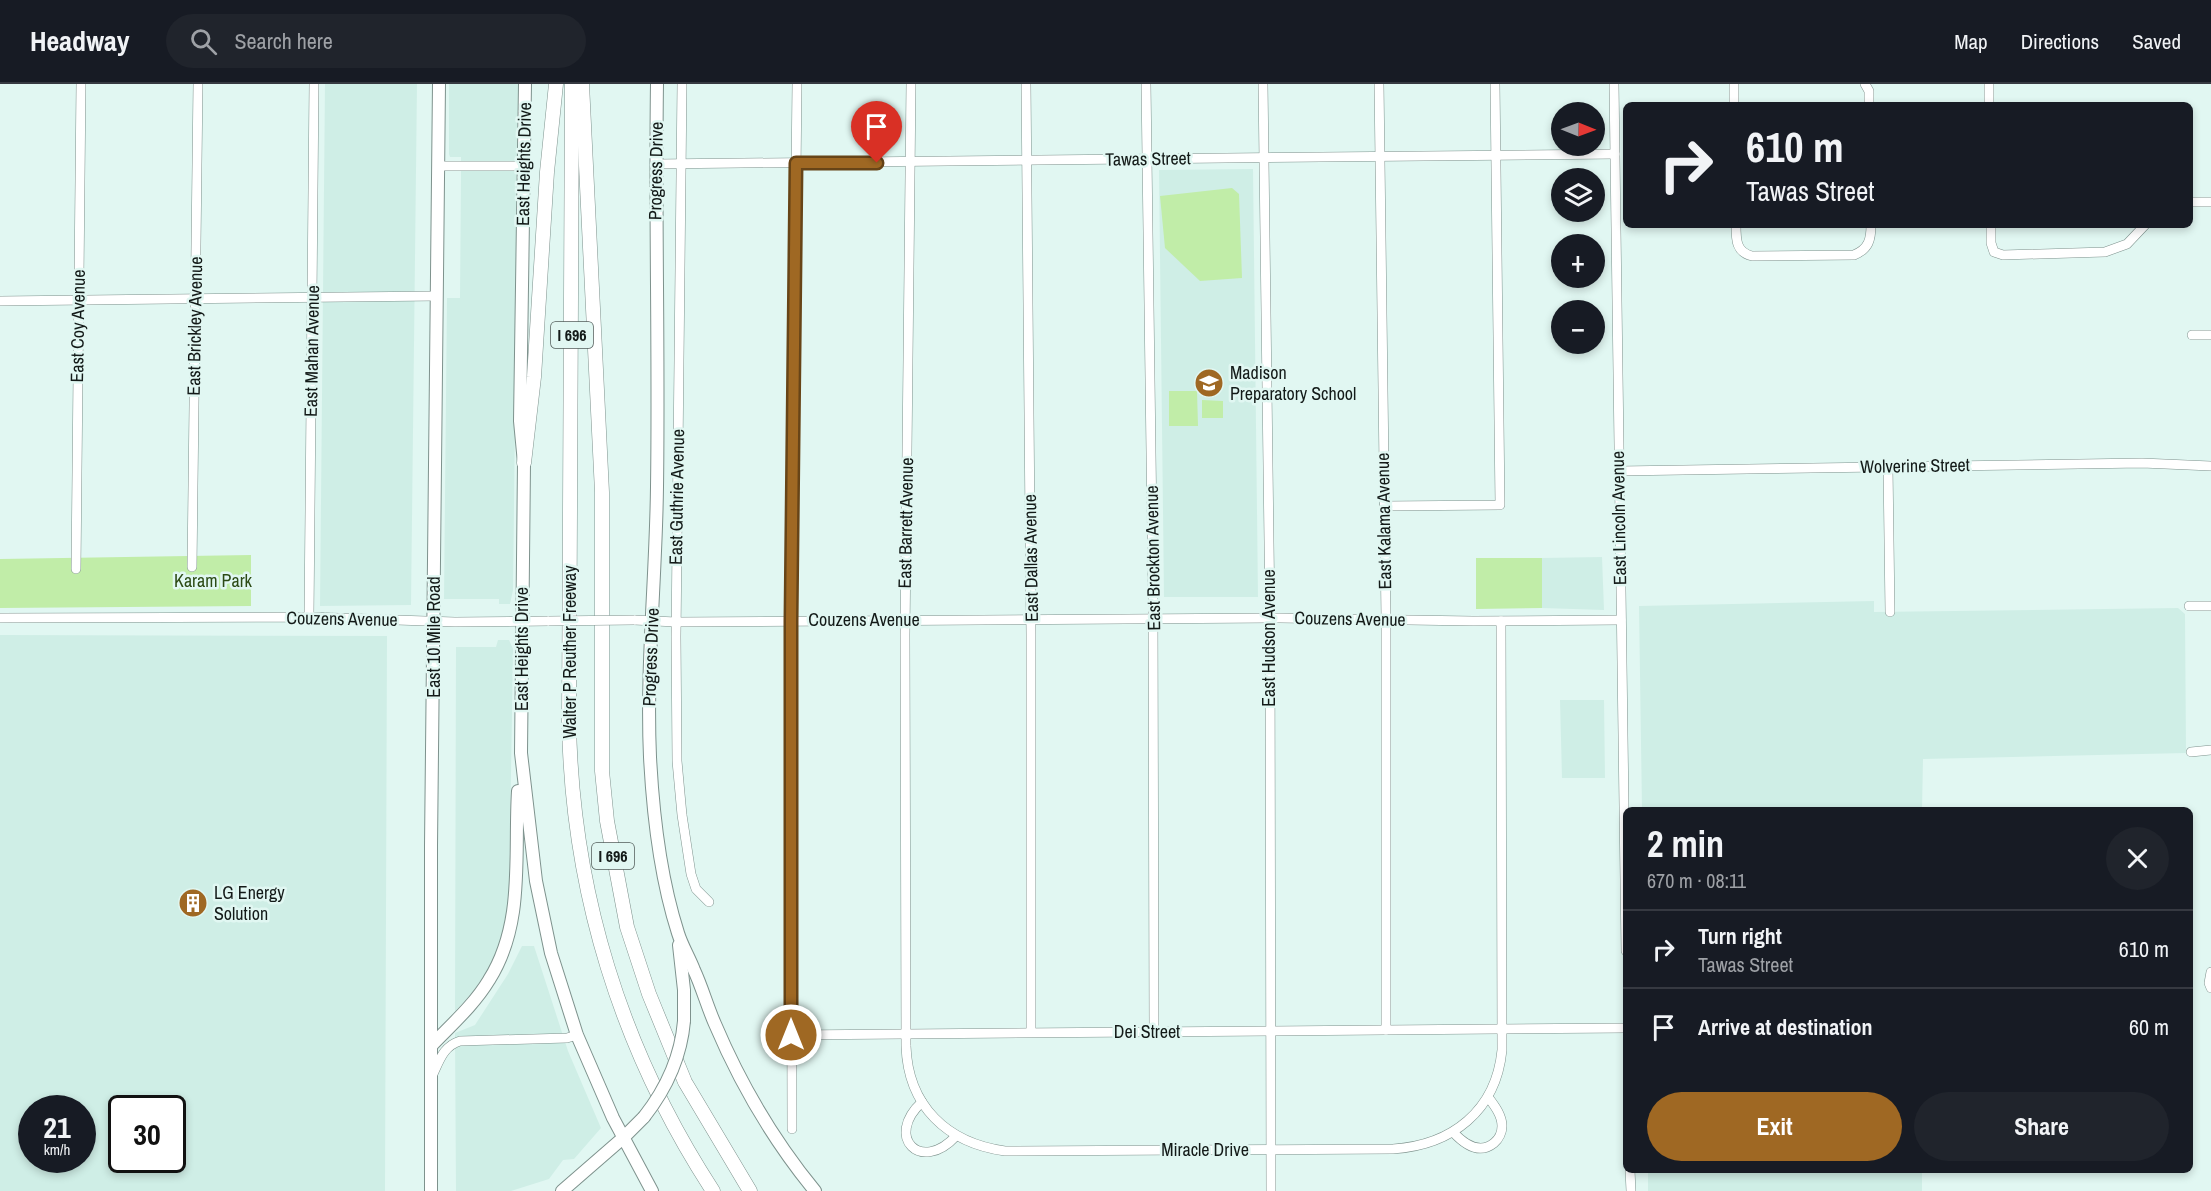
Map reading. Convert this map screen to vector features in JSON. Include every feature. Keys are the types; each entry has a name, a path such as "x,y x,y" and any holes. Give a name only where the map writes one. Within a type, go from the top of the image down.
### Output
{"highway":[{"path":"524,463 534,377 547,172 556,84"},
{"name":"Walter P Reuther Freeway","path":"572,84 569,723 575,822 591,910 602,954 623,1015 652,1086 713,1191"},
{"name":"Walter P Reuther Freeway","path":"582,84 602,492 602,771 607,821 627,927 668,1045 709,1126 750,1191"}],"main road":[{"name":"East 10 Mile Road","path":"431,1191 439,84"},
{"name":"East Heights Drive","path":"525,84 520,421 524,463 521,753 527,821 541,910 551,953 578,1035 597,1083 623,1138 652,1191"},
{"name":"Progress Drive","path":"657,84 658,394 649,714 654,811 664,873 678,935 715,1024 737,1071 769,1126 815,1191"},
{"path":"431,1046 464,1012 484,987 495,970 508,937 515,907 516,820 521,753"},
{"path":"562,1191 644,1117 660,1094 673,1068 682,1039 684,1021 684,990 678,935"}],"street":[{"name":"East Coy Avenue","path":"76,569 81,84"},
{"name":"East Brickley Avenue","path":"192,567 198,84"},
{"name":"East Mahan Avenue","path":"309,617 314,84"},
{"name":"East Guthrie Avenue","path":"682,84 676,622 677,761 682,815 693,882 696,889 710,902"},
{"path":"792,1129 791,621 796,84"},
{"name":"East Barrett Avenue","path":"906,1034 906,620 911,84"},
{"name":"East Dallas Avenue","path":"1026,84 1031,619 1031,1032"},
{"name":"East Brockton Avenue","path":"1146,84 1153,618 1154,1032"},
{"name":"East Hudson Avenue","path":"1263,84 1270,618 1271,1191"},
{"name":"East Kalama Avenue","path":"1379,84 1386,620 1386,1030"},
{"path":"1384,506 1500,505 1495,84"},
{"name":"East Lincoln Avenue","path":"1614,84 1624,807"},
{"path":"1734,84 1734,102"},
{"path":"1864,84 1869,91 1869,102"},
{"path":"1989,84 1989,102"},
{"name":"Tawas Street","path":"656,164 1615,154"},
{"path":"438,166 525,166"},
{"path":"1615,166 1623,166"},
{"path":"2193,202 2211,202"},
{"path":"1736,228 1737,245 1742,252 1752,256 1854,255 1867,247 1870,241 1870,228"},
{"path":"1991,228 1994,252 2003,255 2105,252 2127,244 2139,228"},
{"path":"0,301 437,296"},
{"path":"2192,335 2211,335"},
{"name":"Wolverine Street","path":"1619,471 2142,463 2211,466"},
{"path":"1888,467 1890,612"},
{"path":"2189,606 2211,606"},
{"name":"Couzens Avenue","path":"0,618 309,617 434,621 634,620 676,622 1153,618 1621,620"},
{"name":"Miracle Drive","path":"906,1034 908,1071 922,1102 935,1119 956,1136 983,1148 1005,1151 1405,1148 1433,1142 1453,1132 1471,1118 1488,1097 1499,1067 1502,1029 1502,621"},
{"path":"2192,752 2211,750"},
{"path":"2211,972 2211,988"},
{"name":"Dei Street","path":"791,1035 1623,1028"},
{"path":"431,1078 444,1052 454,1042 567,1038 578,1035"},
{"path":"1453,1132 1465,1143 1474,1147 1486,1148 1498,1140 1502,1127 1501,1119 1488,1097"},
{"path":"922,1102 914,1110 906,1126 906,1140 913,1149 923,1153 934,1152 944,1148 956,1136"},
{"path":"1630,1173 1630,1191"}],"shaded area":[{"path":"325,84 417,84 411,605 320,606"},
{"path":"449,84 519,84 513,590 510,604 499,604 499,599 444,599 447,298 460,298 461,157 450,157 449,154"},
{"name":"Madison Preparatory School","path":"1253,169 1258,597 1164,597 1159,170"},
{"path":"1602,557 1604,610 1542,608 1542,558"},
{"path":"1874,601 1874,612 2178,608 2185,614 2186,753 1923,759 1922,807 1642,807 1639,606"},
{"path":"0,635 387,636 385,1191 0,1191"},
{"path":"498,640 509,640 513,649 509,900 505,925 489,969 472,993 455,1011 456,647 496,647"},
{"path":"1560,700 1604,700 1605,778 1562,778"},
{"path":"522,946 534,946 568,1051 601,1128 574,1159 563,1160 549,1179 511,1191 456,1191 455,1033 475,1025 508,974"},
{"path":"1648,1173 1922,1173 1922,1191 1648,1191"}],"green space":[{"path":"1232,188 1239,194 1242,278 1200,281 1165,248 1160,196"},
{"path":"1169,391 1197,391 1198,426 1169,426"},
{"path":"1202,400 1223,401 1223,418 1202,418"},
{"name":"Karam Park","path":"251,555 251,606 0,608 0,559"},
{"path":"1476,558 1542,558 1542,608 1476,609"}],"place":[{"name":"Madison Preparatory School","path":"1209,383"},
{"name":"LG Energy Solution","path":"193,903"}],"route":[{"path":"791,1035 790,771 796,163 877,163"}]}
